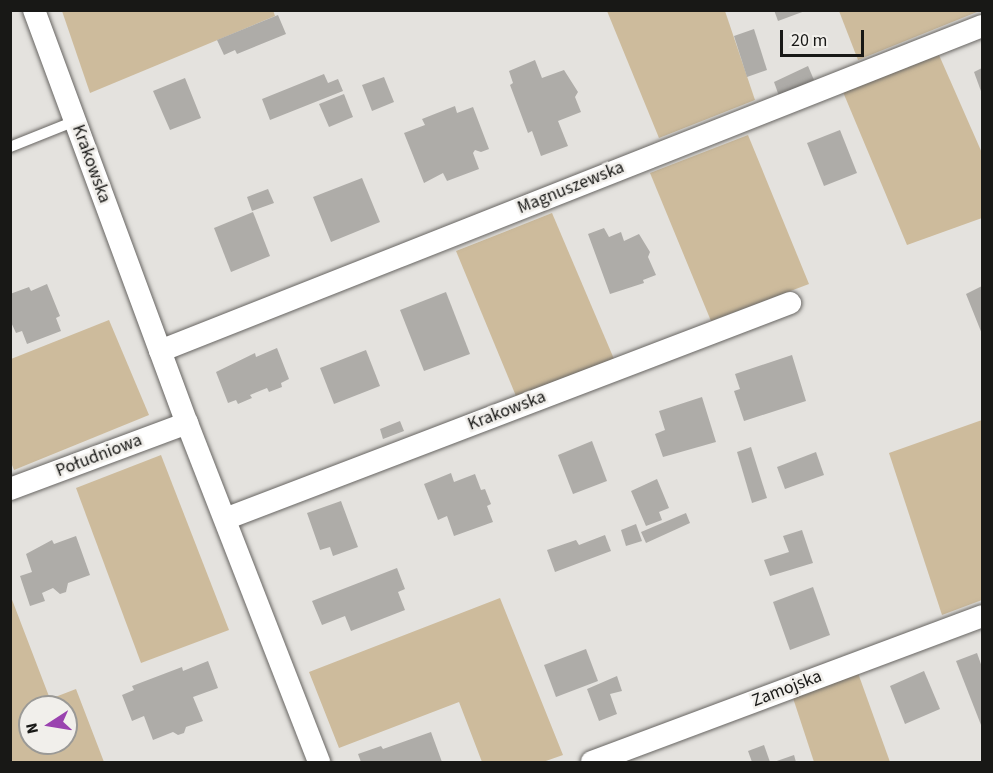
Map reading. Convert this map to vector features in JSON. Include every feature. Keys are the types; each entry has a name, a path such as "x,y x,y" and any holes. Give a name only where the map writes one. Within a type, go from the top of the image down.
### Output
{"street":[{"name":"Krakowska","path":"34,10 187,423 319,762"},
{"name":"Magnuszewska","path":"160,351 982,26"},
{"name":"Krakowska","path":"225,519 790,303"},
{"name":"Południowa","path":"10,489 187,423"},
{"name":"Zamojska","path":"592,762 982,616"}],"lane":[{"path":"10,147 75,121"}],"shaded area":[{"path":"273,10 275,16 90,93 62,11"},
{"path":"840,10 982,10 858,60 839,11"},
{"path":"607,11 725,11 755,100 659,138"},
{"path":"939,55 982,153 982,218 907,245 843,92"},
{"path":"748,135 809,284 711,321 650,173"},
{"path":"552,213 614,359 516,396 456,251"},
{"path":"109,320 149,415 14,470 10,460 11,359"},
{"path":"982,420 982,600 942,615 889,453"},
{"path":"161,455 229,630 141,663 76,488"},
{"path":"11,597 48,695 18,695 18,755 78,755 78,695 60,695 76,689 104,762 11,762"},
{"path":"500,598 563,755 543,762 482,762 459,702 339,748 309,672"},
{"path":"858,673 890,762 814,762 793,698"}],"building":[{"path":"774,10 805,10 805,11 778,21"},
{"path":"278,15 286,34 237,54 235,50 224,55 217,40"},
{"path":"754,29 767,70 747,77 734,36"},
{"path":"535,60 542,78 564,70 578,92 575,97 581,112 558,121 568,146 541,156 532,131 528,133 510,85 513,83 509,71"},
{"path":"808,66 814,80 779,96 774,82"},
{"path":"982,68 982,94 974,72"},
{"path":"324,74 328,83 338,79 343,91 270,120 262,99"},
{"path":"384,77 394,102 372,111 362,85"},
{"path":"185,78 201,118 170,130 153,91"},
{"path":"344,94 353,117 329,127 319,104"},
{"path":"455,106 457,113 473,107 489,149 481,152 475,150 473,153 479,169 447,181 443,173 424,183 404,133 425,125 422,119"},
{"path":"840,130 857,173 824,186 807,143"},
{"path":"362,178 380,222 331,242 313,197"},
{"path":"268,189 274,203 252,211 247,197"},
{"path":"253,212 270,256 231,272 214,228"},
{"path":"604,228 609,237 621,232 624,241 639,234 650,252 648,257 656,275 643,280 644,283 610,294 588,234"},
{"path":"47,284 60,316 56,318 61,331 27,344 22,331 16,333 10,320 10,294 29,287 31,291"},
{"path":"982,286 982,334 966,294"},
{"path":"446,292 470,354 424,371 400,310"},
{"path":"277,348 289,379 281,383 282,387 269,392 267,388 250,395 252,398 238,404 236,400 228,403 216,372 255,353 256,357"},
{"path":"366,350 380,386 334,404 320,368"},
{"path":"792,355 806,401 744,421 734,391 740,389 735,374"},
{"path":"702,397 716,442 663,457 655,434 665,430 659,411"},
{"path":"400,421 404,431 383,439 380,429"},
{"path":"592,441 607,481 573,494 558,455"},
{"path":"751,447 767,498 752,503 737,452"},
{"path":"816,452 824,475 785,489 777,467"},
{"path":"451,473 454,482 475,474 481,490 485,489 491,504 487,506 493,522 454,536 447,516 438,520 424,484"},
{"path":"657,479 669,508 659,512 662,520 646,526 631,491"},
{"path":"341,501 358,547 333,556 330,547 320,550 307,513"},
{"path":"686,513 690,523 646,543 641,532"},
{"path":"636,524 642,541 626,546 621,530"},
{"path":"802,530 813,563 770,576 764,560 789,552 783,536"},
{"path":"605,535 611,551 555,572 547,550 576,540 579,545"},
{"path":"76,536 90,575 68,583 66,592 60,594 53,588 42,593 45,601 30,606 20,576 32,572 26,554 52,540 54,544"},
{"path":"397,568 405,589 398,592 405,610 351,631 345,616 322,625 312,601"},
{"path":"813,587 830,635 790,650 773,602"},
{"path":"586,649 598,681 556,697 544,665"},
{"path":"977,653 982,667 981,725 956,661"},
{"path":"208,661 218,688 193,697 203,721 186,727 184,733 178,735 173,732 153,740 144,716 132,721 122,695 134,690 132,686 182,667 183,671"},
{"path":"924,671 940,709 905,724 890,686"},
{"path":"617,676 622,691 610,694 617,714 599,721 587,689"},
{"path":"431,732 442,762 361,762 358,754 381,746 383,749"},
{"path":"764,745 770,762 752,762 748,751"},
{"path":"794,755 796,762 774,762"}]}
